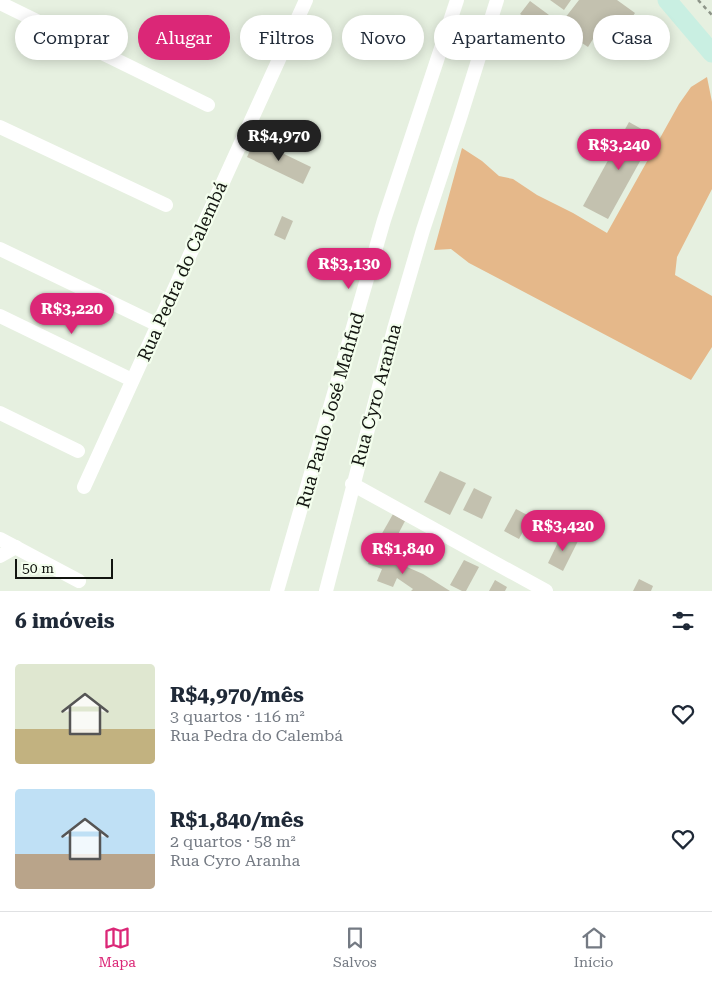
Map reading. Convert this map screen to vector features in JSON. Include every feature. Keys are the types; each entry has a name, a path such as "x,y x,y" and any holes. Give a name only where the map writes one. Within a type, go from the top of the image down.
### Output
{"main road":[{"path":"671,2 712,52"}],"street":[{"name":"Rua Pedra do Calembá","path":"84,487 306,0"},
{"name":"Rua Paulo José Mahfud","path":"277,591 384,220 456,0"},
{"name":"Rua Cyro Aranha","path":"330,589 352,484 394,329 423,230 497,0"},
{"path":"0,3 208,105"},
{"path":"0,127 166,205"},
{"path":"0,249 158,325"},
{"path":"0,316 132,380"},
{"path":"0,413 78,451"},
{"path":"352,484 546,591"},
{"path":"0,539 79,581"},
{"path":"0,556 16,547"}],"path":[{"path":"698,0 712,15"}],"shaded area":[{"path":"707,77 712,102 712,189 677,257 675,275 712,296 712,347 691,380 469,263 451,249 434,250 462,148 482,161 499,176 513,179 537,195 607,233 679,104 691,87"}],"building":[{"path":"550,0 571,0 564,10"},
{"path":"579,0 617,0 635,13 634,15 593,15 593,39 588,47 583,44 583,15 567,15"},
{"path":"530,1 549,15 522,15 520,14"},
{"path":"629,122 654,136 608,219 583,206"},
{"path":"255,140 311,167 303,184 247,157"},
{"path":"282,216 293,221 285,240 274,235"},
{"path":"440,471 466,483 450,515 424,502"},
{"path":"474,488 492,497 482,519 463,510"},
{"path":"516,509 531,517 519,539 504,531"},
{"path":"393,514 405,521 393,544 380,537"},
{"path":"420,534 434,541 423,563 409,556"},
{"path":"562,534 578,541 563,571 548,563"},
{"path":"373,552 423,574 450,591 411,591 413,589 397,578 393,587 377,581 382,569 368,564"},
{"path":"464,560 479,567 466,591 462,591 450,585"},
{"path":"639,579 653,586 651,591 633,591"},
{"path":"495,580 507,587 505,591 489,591"}]}
